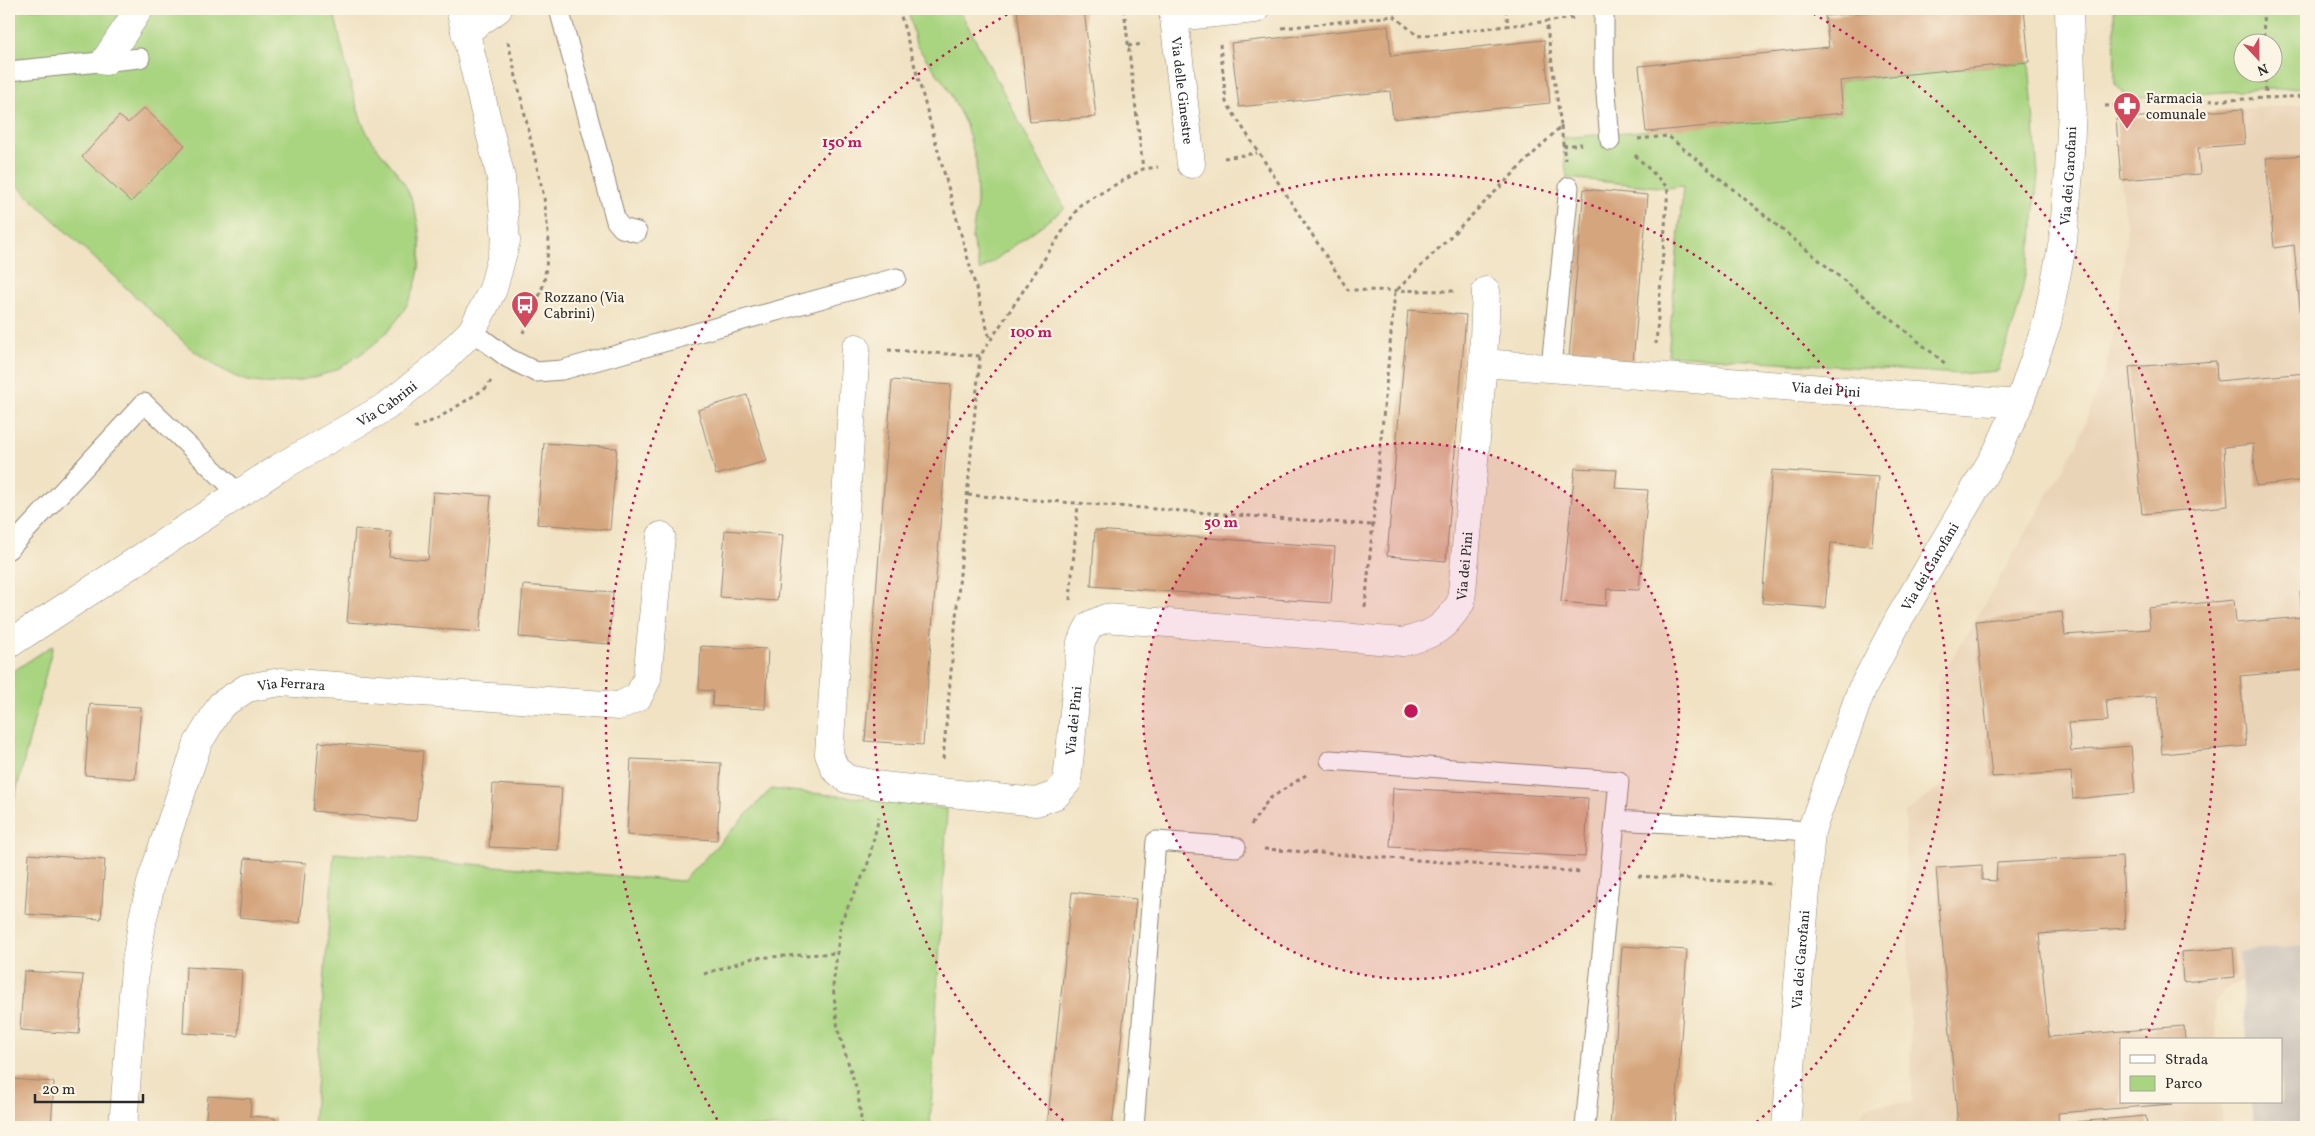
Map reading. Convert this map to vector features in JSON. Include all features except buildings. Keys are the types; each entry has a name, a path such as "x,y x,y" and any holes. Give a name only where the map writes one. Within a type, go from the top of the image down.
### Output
{"street":[{"path":"105,62 139,9"},
{"path":"462,20 498,9"},
{"name":"Via delle Ginestre","path":"1191,164 1173,13 1255,9"},
{"name":"Via dei Garofani","path":"1786,1127 1811,830 1860,691 1900,617 1998,450 2019,404 2048,323 2059,259 2069,172 2072,108 2069,9"},
{"name":"Via Cabrini","path":"9,644 277,469 387,406 437,366 472,331 493,289 506,241 502,178 462,20"},
{"name":"Via dei Pini","path":"856,348 829,754 835,769 847,779 882,786 1036,802 1056,795 1067,782 1081,642 1090,625 1106,618 1403,642 1429,636 1449,621 1461,602 1483,363 1486,291"},
{"name":"Via dei Pini","path":"1483,363 2019,404"},
{"name":"Via Ferrara","path":"123,1127 135,968 152,880 198,743 221,705 247,688 282,682 619,706 638,697 647,679 661,536"}],"lane":[{"path":"559,9 616,220 622,228 637,232"},
{"path":"1603,12 1604,70 1615,140"},
{"path":"9,72 140,58"},
{"path":"1551,367 1569,187"},
{"path":"472,331 508,358 536,372 562,370 896,278"},
{"path":"9,549 144,402 239,494"},
{"path":"1330,760 1619,781 1585,1127"},
{"path":"1615,820 1811,830"},
{"path":"1134,1127 1156,841 1236,847"}],"path":[{"path":"899,9 990,340"},
{"path":"942,766 980,356 1080,205 1143,169 1124,9"},
{"path":"1506,9 1508,25"},
{"path":"1394,16 1418,36 1546,21 1603,12 1654,9"},
{"path":"2263,9 2264,32"},
{"path":"1546,21 1569,187"},
{"path":"1219,36 1226,102 1348,290 1395,292 1486,291"},
{"path":"2265,82 2266,98"},
{"path":"2072,108 2306,96"},
{"path":"1362,638 1371,525 1395,292 1561,126"},
{"path":"1563,146 1668,136 1952,368"},
{"path":"1615,140 1668,188 1654,376"},
{"path":"856,348 980,356"},
{"path":"968,494 1078,504 1371,525"},
{"path":"1078,504 1069,610 1090,625"},
{"path":"1236,847 1269,799 1330,760"},
{"path":"862,1127 858,1094 838,1030 834,986 841,921 867,867 877,830 882,786"},
{"path":"1236,847 1806,886"},
{"path":"704,974 753,958 837,953"}],"shaded area":[{"path":"2306,105 2306,945 2239,951 2241,981 2224,990 2214,1005 2217,1038 2120,1038 2120,1104 2221,1104 2222,1127 1855,1127 1865,1106 1912,1102 1905,813 1945,783 1937,685 2077,445 2107,364 2118,309 2127,230 2121,180 2200,174 2198,148 2242,109"},
{"path":"2306,945 2306,1127 2253,1127 2251,1104 2282,1104 2282,1038 2246,1038 2239,951"}],"green space":[{"path":"9,9 333,9 362,122 373,142 401,178 411,198 417,221 420,263 416,283 398,319 383,336 342,367 312,378 287,382 263,383 241,379 189,347 9,178"},
{"path":"908,9 959,9 1065,208 980,271 972,238 977,203 976,161 966,125 947,87 916,45"},
{"path":"2114,9 2306,9 2306,87 2128,98 2115,84"},
{"path":"2029,62 2038,174 2032,241 2018,310 1998,371 1959,374 1668,355 1683,186 1668,188 1567,178 1562,138 1842,113 1840,81"},
{"path":"53,645 9,820 9,674"},
{"path":"771,789 947,809 930,1127 313,1127 334,853 683,881"}],"place":[{"name":"Farmacia comunale","path":"2127,130"},
{"name":"Rozzano (Via Cabrini)","path":"525,329"}]}
